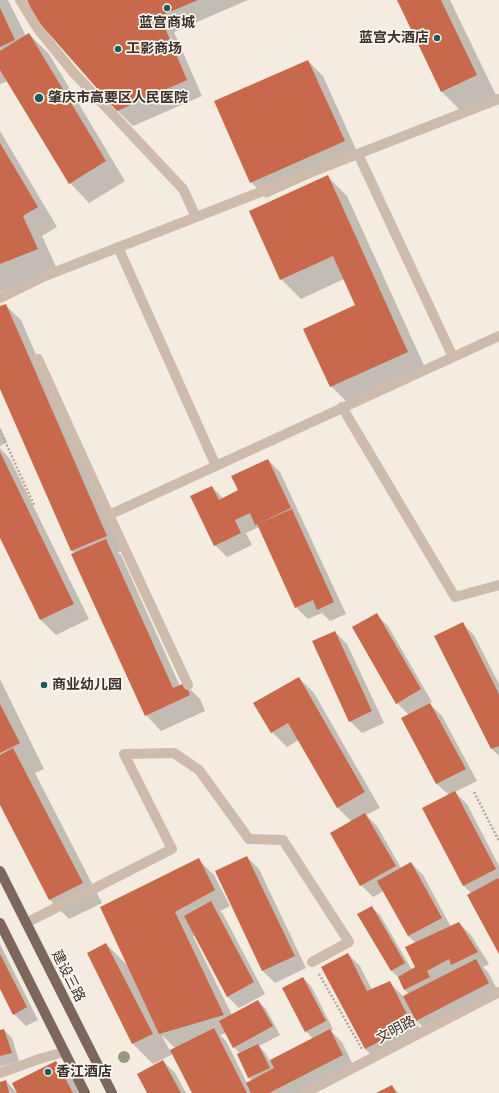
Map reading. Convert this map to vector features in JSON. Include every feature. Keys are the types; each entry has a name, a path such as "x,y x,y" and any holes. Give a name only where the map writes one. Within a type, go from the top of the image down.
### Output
{"main road":[{"name":"建设三路","path":"0,871 112,1093"},
{"path":"0,923 85,1093"}],"street":[{"path":"20,0 38,29 73,72 183,189 196,217"},
{"path":"0,298 45,276 499,99"},
{"path":"358,154 453,357"},
{"path":"118,247 216,466"},
{"path":"109,515 499,336"},
{"path":"38,359 188,685"},
{"path":"342,407 455,597 499,585"},
{"path":"26,924 172,849 124,754 174,753 198,770 249,839 283,840 349,942 312,962"},
{"name":"文明路","path":"305,1093 499,992"},
{"path":"0,1073 42,1058 65,1052"}],"path":[{"path":"0,430 34,504"},
{"path":"474,792 499,841"},
{"path":"312,962 368,1060"}],"building":[{"name":"工影商场","path":"27,0 198,0 160,16 187,80 117,111 35,18"},
{"name":"蓝宫大酒店","path":"397,0 441,0 477,75 441,92"},
{"path":"0,8 15,40 0,47"},
{"path":"29,33 106,161 69,184 0,70 0,51"},
{"path":"308,60 345,141 250,183 214,101"},
{"path":"0,143 38,207 23,216 38,249 0,264"},
{"path":"328,175 408,352 330,387 303,329 355,305 333,256 280,280 249,211"},
{"path":"6,304 107,536 71,551 0,389 0,306"},
{"path":"0,452 74,604 40,620 0,538"},
{"path":"268,459 291,508 255,525 250,513 235,520 241,533 214,546 190,496 212,486 219,500 238,490 231,476"},
{"path":"292,509 334,602 317,610 313,600 295,608 257,524"},
{"path":"106,539 173,688 185,683 190,695 145,716 71,554"},
{"path":"377,613 421,689 396,704 352,627"},
{"path":"463,622 499,694 499,746 491,749 434,636"},
{"path":"335,631 372,711 349,722 312,641"},
{"path":"299,677 365,792 337,808 288,723 271,733 253,703"},
{"path":"430,703 466,769 436,784 401,718"},
{"path":"0,704 20,743 0,753"},
{"path":"13,748 83,883 49,900 0,805 0,755"},
{"path":"455,791 496,869 463,886 422,808"},
{"path":"365,813 396,866 360,886 330,833"},
{"path":"247,856 295,956 262,971 215,871"},
{"path":"199,858 215,890 175,912 224,1015 159,1034 100,907"},
{"path":"411,862 442,918 408,936 377,881"},
{"path":"498,878 499,880 499,954 467,895"},
{"path":"211,901 254,982 227,997 184,916"},
{"path":"372,906 405,963 391,971 357,914"},
{"path":"459,922 478,952 451,965 449,959 427,971 430,977 404,990 398,977 415,967 405,947"},
{"path":"106,943 153,1034 132,1044 87,953"},
{"path":"348,953 367,991 390,981 412,1024 365,1049 321,967"},
{"path":"0,954 27,1007 13,1015 0,989"},
{"path":"476,959 489,983 416,1021 403,996"},
{"path":"303,977 326,1021 305,1032 282,988"},
{"path":"258,1000 273,1026 233,1048 219,1021"},
{"path":"214,1028 247,1093 192,1093 170,1050"},
{"path":"4,1029 12,1053 0,1056 0,1030"},
{"path":"330,1029 343,1055 269,1093 251,1093 246,1083 274,1068 270,1060"},
{"path":"258,1044 270,1068 248,1078 237,1054"},
{"path":"163,1060 181,1093 147,1093 137,1074"},
{"name":"香江酒店","path":"56,1061 73,1093 17,1093 12,1083"},
{"path":"6,1080 9,1093 0,1093 0,1082"},
{"path":"392,1085 396,1093 376,1093"}],"place":[{"name":"蓝宫商城","path":"167,8"},
{"name":"蓝宫大酒店","path":"437,38"},
{"name":"工影商场","path":"118,49"},
{"name":"肇庆市高要区人民医院","path":"39,98"},
{"name":"商业幼儿园","path":"44,685"},
{"name":"香江酒店","path":"48,1072"}]}
